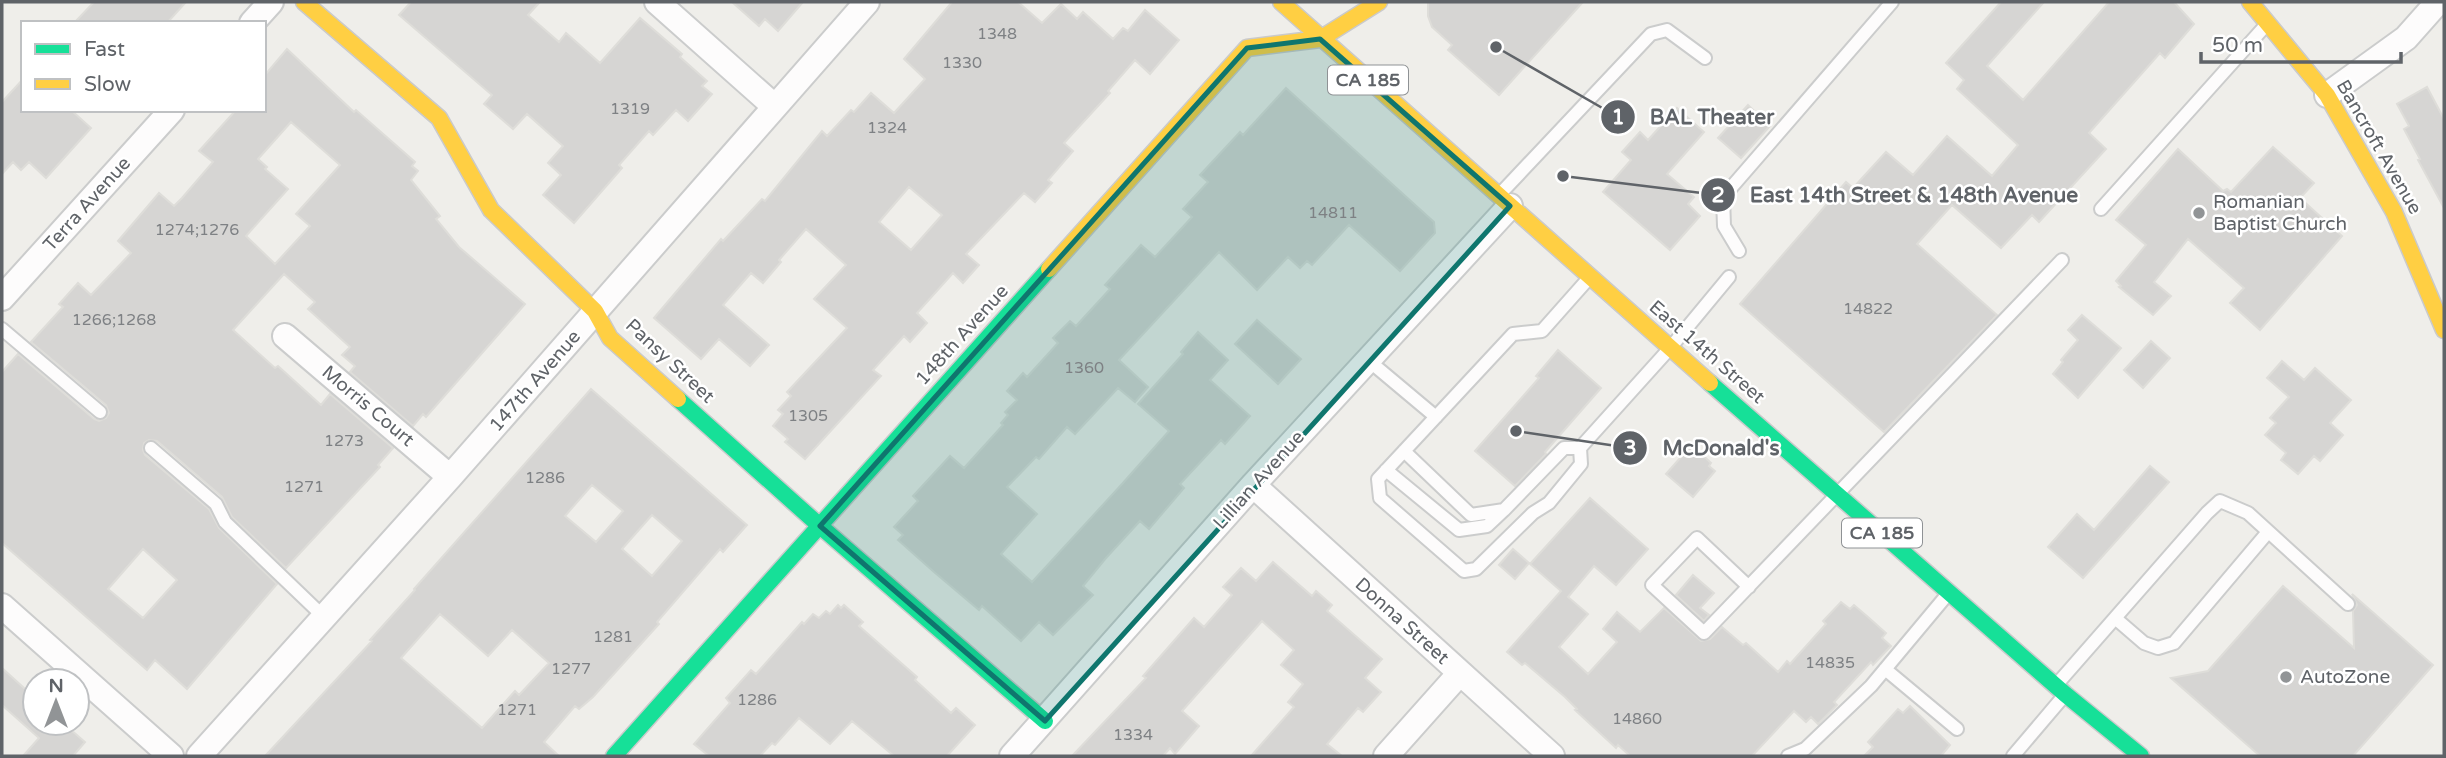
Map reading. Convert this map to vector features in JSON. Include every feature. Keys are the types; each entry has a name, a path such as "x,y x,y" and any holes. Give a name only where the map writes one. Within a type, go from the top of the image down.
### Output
{"street":[{"path":"254,21 271,2"},
{"name":"Pansy Street","path":"304,2 439,118 491,210 562,276 595,312 610,338 820,526 1045,720"},
{"path":"657,2 774,106"},
{"name":"147th Avenue","path":"199,756 450,477 867,2"},
{"name":"East 14th Street","path":"1281,2 1838,496 2060,690 2141,756"},
{"name":"148th Avenue","path":"614,756 1247,48 1320,39 1379,2"},
{"name":"Bancroft Avenue","path":"2250,2 2327,95 2394,212 2444,330"},
{"path":"2327,95 2406,38 2438,2"},
{"name":"Terra Avenue","path":"2,298 170,112"},
{"name":"Lillian Avenue","path":"1012,756 1368,360 1504,201"},
{"name":"Morris Court","path":"285,336 450,477"},
{"name":"Donna Street","path":"1253,485 1552,756"},
{"path":"2,606 172,756"},
{"path":"1387,756 1460,673"}],"lane":[{"path":"1739,251 1724,226 1723,197 1892,2"},
{"path":"2101,209 2268,24"},
{"path":"1504,201 1651,34 1667,30 1705,58"},
{"path":"1749,587 1697,538 1653,585 1704,634 1838,496 2062,260"},
{"path":"1591,277 1542,331 1513,334 1378,479 1380,498 1464,571 1476,569 1533,513 1549,503 1581,464 1580,448 1671,347 1729,276"},
{"path":"2,329 100,412"},
{"path":"1368,360 1436,417"},
{"path":"151,448 216,504 225,522 324,617"},
{"path":"1387,470 1459,530 1487,526 1564,448 1580,448"},
{"path":"1404,451 1471,515 1504,510"},
{"path":"2013,756 2115,618 2220,501 2248,513 2348,604"},
{"path":"2115,618 2144,643 2158,649 2174,643 2268,532"},
{"path":"1788,756 1805,749 1871,686 1949,592"},
{"path":"1885,669 1957,729"}],"highlighted area":[{"path":"1320,39 1510,206 1045,721 820,526 1247,48"}],"building":[{"path":"94,2 186,2 169,21 76,21"},
{"path":"411,2 540,2 528,15 559,42 566,33 600,63 640,18 682,54 680,57 707,81 702,86 712,94 688,121 676,110 653,135 649,131 619,165 622,168 574,223 543,195 561,175 548,163 563,146 527,114 513,129 484,104 492,95 399,15"},
{"path":"732,2 803,2 778,31 765,19 759,26"},
{"path":"952,2 1018,2 1042,23 1061,4 1077,19 1083,12 1113,39 1123,28 1128,31 1145,10 1179,40 1150,74 1135,60 1108,91 1110,93 1064,143 1073,151 1048,180 1052,183 1035,202 1024,193 966,254 979,265 963,283 953,273 917,313 927,323 910,342 904,336 873,370 881,376 805,459 785,442 788,439 773,426 783,414 778,410 791,396 787,392 847,328 814,299 846,265 806,229 763,283 751,273 723,305 769,345 750,366 719,339 701,359 654,318 721,239 723,241 762,199 765,201 822,131 827,136 871,93 894,113 925,79 904,59","holes":["909,187 942,215 911,250 879,222"]},
{"path":"1428,2 1583,2 1499,95 1448,50 1452,45 1432,27 1428,16"},
{"path":"2001,2 2044,2 1987,66 2023,100 2109,2 2174,2 2194,24 2165,58 2160,53 2089,133 2106,149 2039,222 2032,215 2001,248 1952,205 1917,244 1997,315 1884,432 1740,304 1846,182 1853,188 1886,152 1913,175 1947,136 1992,176 2018,145 1957,89 1964,80 1946,63"},
{"path":"287,49 354,112 356,110 415,162 412,166 418,171 411,180 440,216 436,219 459,247 525,304 426,417 423,414 413,426 350,372 355,366 342,355 350,347 308,309 315,302 284,274 233,330 321,405 330,394 393,448 378,465 380,467 286,568 232,517 222,497 157,441 149,440 144,443 145,455 209,509 219,528 277,584 187,689 155,660 147,670 2,543 2,372 18,354 94,419 99,421 106,418 109,413 106,405 31,342 63,307 59,304 78,283 91,295 131,253 118,241 159,193 174,206 182,198 213,162 199,151 234,112 266,112 266,74","holes":["291,122 340,165 296,214 310,226 275,264 246,236 288,189 265,169 267,167 258,159","143,549 177,580 143,618 108,589"]},
{"path":"21,81 21,112 73,112 91,128 46,178 29,162 21,170 13,162 2,174 2,102"},
{"path":"2427,87 2444,119 2444,208 2418,160 2420,159 2404,129 2409,126 2397,104"},
{"path":"1286,88 1434,222 1435,233 1400,271 1349,225 1312,265 1307,261 1300,268 1288,257 1257,290 1219,252 1119,360 1148,387 1135,402 1118,388 1075,434 1067,427 1039,459 1036,457 1007,487 1037,514 1001,554 1032,582 1122,484 1169,431 1138,404 1183,354 1181,352 1198,332 1228,360 1210,380 1250,416 1225,444 1221,440 1180,484 1184,488 1149,529 1140,521 1106,558 1083,586 1093,595 1053,635 1039,622 1021,641 982,606 979,610 898,540 903,535 894,527 918,501 913,496 950,456 964,468 1003,425 1001,423 1008,415 1005,412 1017,400 1007,391 1023,373 1027,377 1058,343 1053,338 1070,321 1076,326 1110,289 1105,285 1141,245 1155,257 1192,217 1183,209 1208,182 1200,175 1240,132 1243,135"},
{"path":"1748,105 1770,126 1741,158 1718,138"},
{"path":"1677,108 1704,132 1667,174 1694,197 1688,204 1700,216 1670,250 1603,192 1631,160 1622,152 1640,132 1648,140"},
{"path":"2273,147 2314,183 2300,198 2342,236 2260,330 2230,303 2244,288 2188,239 2154,282 2171,296 2153,315 2119,287 2121,286 2116,281 2146,245 2116,220 2178,149 2223,191 2227,189 2231,192"},
{"path":"2082,315 2121,348 2078,398 2053,374 2078,340 2068,330"},
{"path":"1257,320 1301,359 1278,384 1235,344"},
{"path":"2151,341 2170,358 2143,388 2124,370"},
{"path":"1558,350 1601,388 1546,454 1515,486 1475,451 1539,378 1536,376"},
{"path":"2282,361 2304,380 2315,368 2351,400 2330,423 2343,435 2320,461 2314,456 2298,474 2281,460 2286,453 2265,435 2276,423 2270,418 2289,397 2267,378"},
{"path":"591,389 747,525 723,552 720,549 657,622 659,624 593,697 579,709 575,706 544,742 559,756 265,756 372,641 370,640","holes":["592,485 623,511 596,542 565,516","652,515 682,541 652,576 622,549","440,614 488,656 512,630 549,663 519,695 515,691 482,728 401,658"]},
{"path":"1689,448 1694,452 1696,449 1711,463 1709,466 1715,471 1693,497 1666,474"},
{"path":"2150,466 2169,482 2083,578 2048,547 2077,514 2094,530"},
{"path":"1590,498 1648,549 1616,585 1594,566 1568,597 1588,614 1559,647 1588,674 1617,642 1603,629 1617,612 1640,632 1664,608 1701,641 1710,639 1722,627 1743,645 1746,643 1778,672 1787,661 1790,664 1826,624 1823,621 1841,602 1850,609 1854,605 1868,617 1886,633 1882,638 1891,646 1873,665 1871,662 1834,702 1837,705 1818,724 1811,717 1806,722 1794,711 1752,756 1630,756 1618,745 1616,748 1575,710 1577,709 1565,697 1525,663 1522,665 1507,652 1561,591 1530,564"},
{"path":"1513,549 1529,563 1515,579 1499,565"},
{"path":"1273,562 1312,596 1316,591 1332,605 1327,611 1382,659 1365,678 1381,692 1363,712 1358,708 1327,744 1342,756 1251,756 1294,707 1288,702 1303,684 1281,665 1294,650 1262,621 1182,711 1199,726 1175,754 1170,748 1163,756 1072,756 1146,678 1143,676 1194,618 1204,627 1232,595 1223,587 1241,568 1256,581"},
{"path":"1693,575 1714,593 1700,608 1709,615 1704,621 1676,595"},
{"path":"2283,586 2354,648 2353,611 2357,605 2352,594 2433,665 2353,756 2260,756 2171,678 2208,671"},
{"path":"838,605 841,608 844,605 863,622 859,626 917,677 915,680 951,713 956,708 975,725 947,756 894,756 852,721 830,744 799,718 775,745 772,743 760,756 709,756 694,744 730,703 726,698 751,670 756,674 802,622 804,624 813,614 819,618 826,611 830,614"},
{"path":"2,668 21,685 21,722 2,705"},
{"path":"1910,706 1950,745 1941,756 1864,756 1873,747 1868,742 1898,709 1903,713"},
{"path":"79,737 85,742 73,756 23,756 39,738"}],"traffic: fast":[{"path":"614,756 1049,269"},
{"path":"1710,383 2065,694 2141,756"},
{"path":"678,399 1045,721"}],"traffic: slow":[{"path":"304,2 439,118 491,210 595,311 610,338 678,399"},
{"path":"1281,2 1710,383"},
{"path":"1049,269 1247,48 1320,39 1379,2"},
{"path":"2250,2 2327,95 2394,212 2444,330"}],"place":[{"name":"BAL Theater","path":"1496,47"},
{"name":"East 14th Street & 148th Avenue","path":"1563,176"},
{"name":"Romanian Baptist Church","path":"2199,213"},
{"name":"McDonald's","path":"1516,431"},
{"name":"AutoZone","path":"2286,677"}]}
